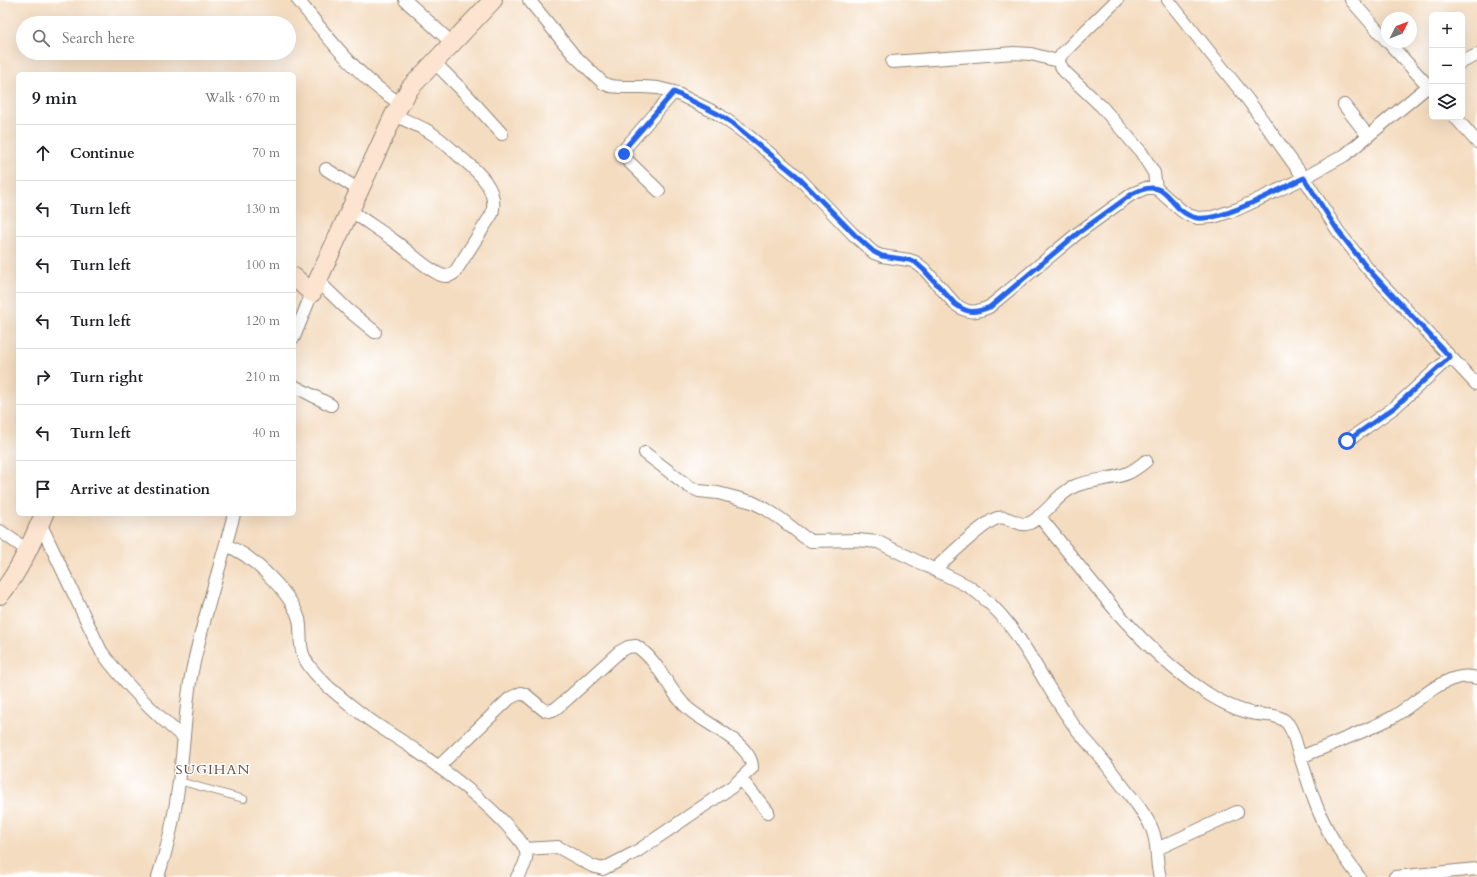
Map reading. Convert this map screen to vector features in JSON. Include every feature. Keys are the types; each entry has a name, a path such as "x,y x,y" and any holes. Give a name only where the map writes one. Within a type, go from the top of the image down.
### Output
{"street":[{"path":"298,0 324,32 363,75 378,87 397,110 434,135 484,179 493,197 494,205 492,214 456,272 450,276 440,275 395,241 350,210"},
{"path":"405,0 453,44"},
{"path":"296,332 359,190 397,110 410,88 493,0"},
{"path":"529,0 572,54 603,83 610,86 658,88 674,92 718,114 746,134 797,176 854,234 874,252 882,256 915,262 955,304 960,308 973,312 990,307 1078,233 1132,194 1146,188 1156,188 1188,215 1198,218 1213,217 1238,209 1304,178 1345,155 1429,88"},
{"path":"1058,61 1062,54 1117,0"},
{"path":"1168,0 1248,100 1304,178 1338,231 1368,269 1476,384"},
{"path":"1351,0 1381,35"},
{"path":"1393,48 1429,84"},
{"path":"892,62 1014,53 1031,54 1058,61 1064,71 1102,107 1141,152 1154,173 1156,188"},
{"path":"1465,61 1477,55"},
{"path":"434,62 465,93 502,134"},
{"path":"659,191 626,159 625,150 674,92"},
{"path":"1344,105 1368,136"},
{"path":"1459,120 1477,142"},
{"path":"326,169 359,190"},
{"path":"296,278 315,287 348,310 375,332"},
{"path":"1347,441 1395,407 1450,357"},
{"path":"296,387 331,405"},
{"path":"645,453 688,486 699,491 718,493 752,502 766,509 804,538 811,541 857,540 878,542 978,592 1002,614 1024,644 1054,697 1071,722 1138,804 1152,828 1157,849 1160,877"},
{"path":"934,570 992,520 1001,517 1018,523 1028,524 1075,486 1129,473 1146,461"},
{"path":"158,877 170,838 179,781 191,676 206,612 233,516"},
{"path":"1039,516 1124,618 1165,661 1191,682 1233,707 1251,713 1275,716 1282,719 1290,727 1324,824 1331,838 1359,877"},
{"path":"42,519 101,651 113,668 144,703 184,738"},
{"path":"0,595 8,586 42,519"},
{"path":"0,531 27,550"},
{"path":"226,545 249,558 277,586 290,603 296,612 301,631 302,653 313,670 334,691 363,715 420,753 478,797 521,841 526,853 525,864 517,877"},
{"path":"438,767 498,709 515,695 521,693 526,695 544,710 549,711 556,709 619,652 628,647 636,646 649,656 687,708 731,737 745,752 752,764 752,768 733,786 636,852 603,869 592,866 558,847 525,849"},
{"path":"1301,757 1392,718 1444,683 1456,678 1469,676 1477,678"},
{"path":"741,779 768,812"},
{"path":"1157,849 1237,812"},
{"path":"1399,877 1477,869"}],"lane":[{"path":"179,781 244,799"}],"district":[{"name":"SUGIHAN","path":"213,769"}],"route":[{"path":"624,154 626,147 674,92 718,114 746,134 797,176 854,234 874,252 882,256 915,262 955,304 960,308 973,312 990,307 1078,233 1132,194 1140,190 1152,187 1156,188 1188,215 1198,218 1213,217 1238,209 1304,178 1338,231 1368,269 1450,357 1395,407 1347,441"}]}
